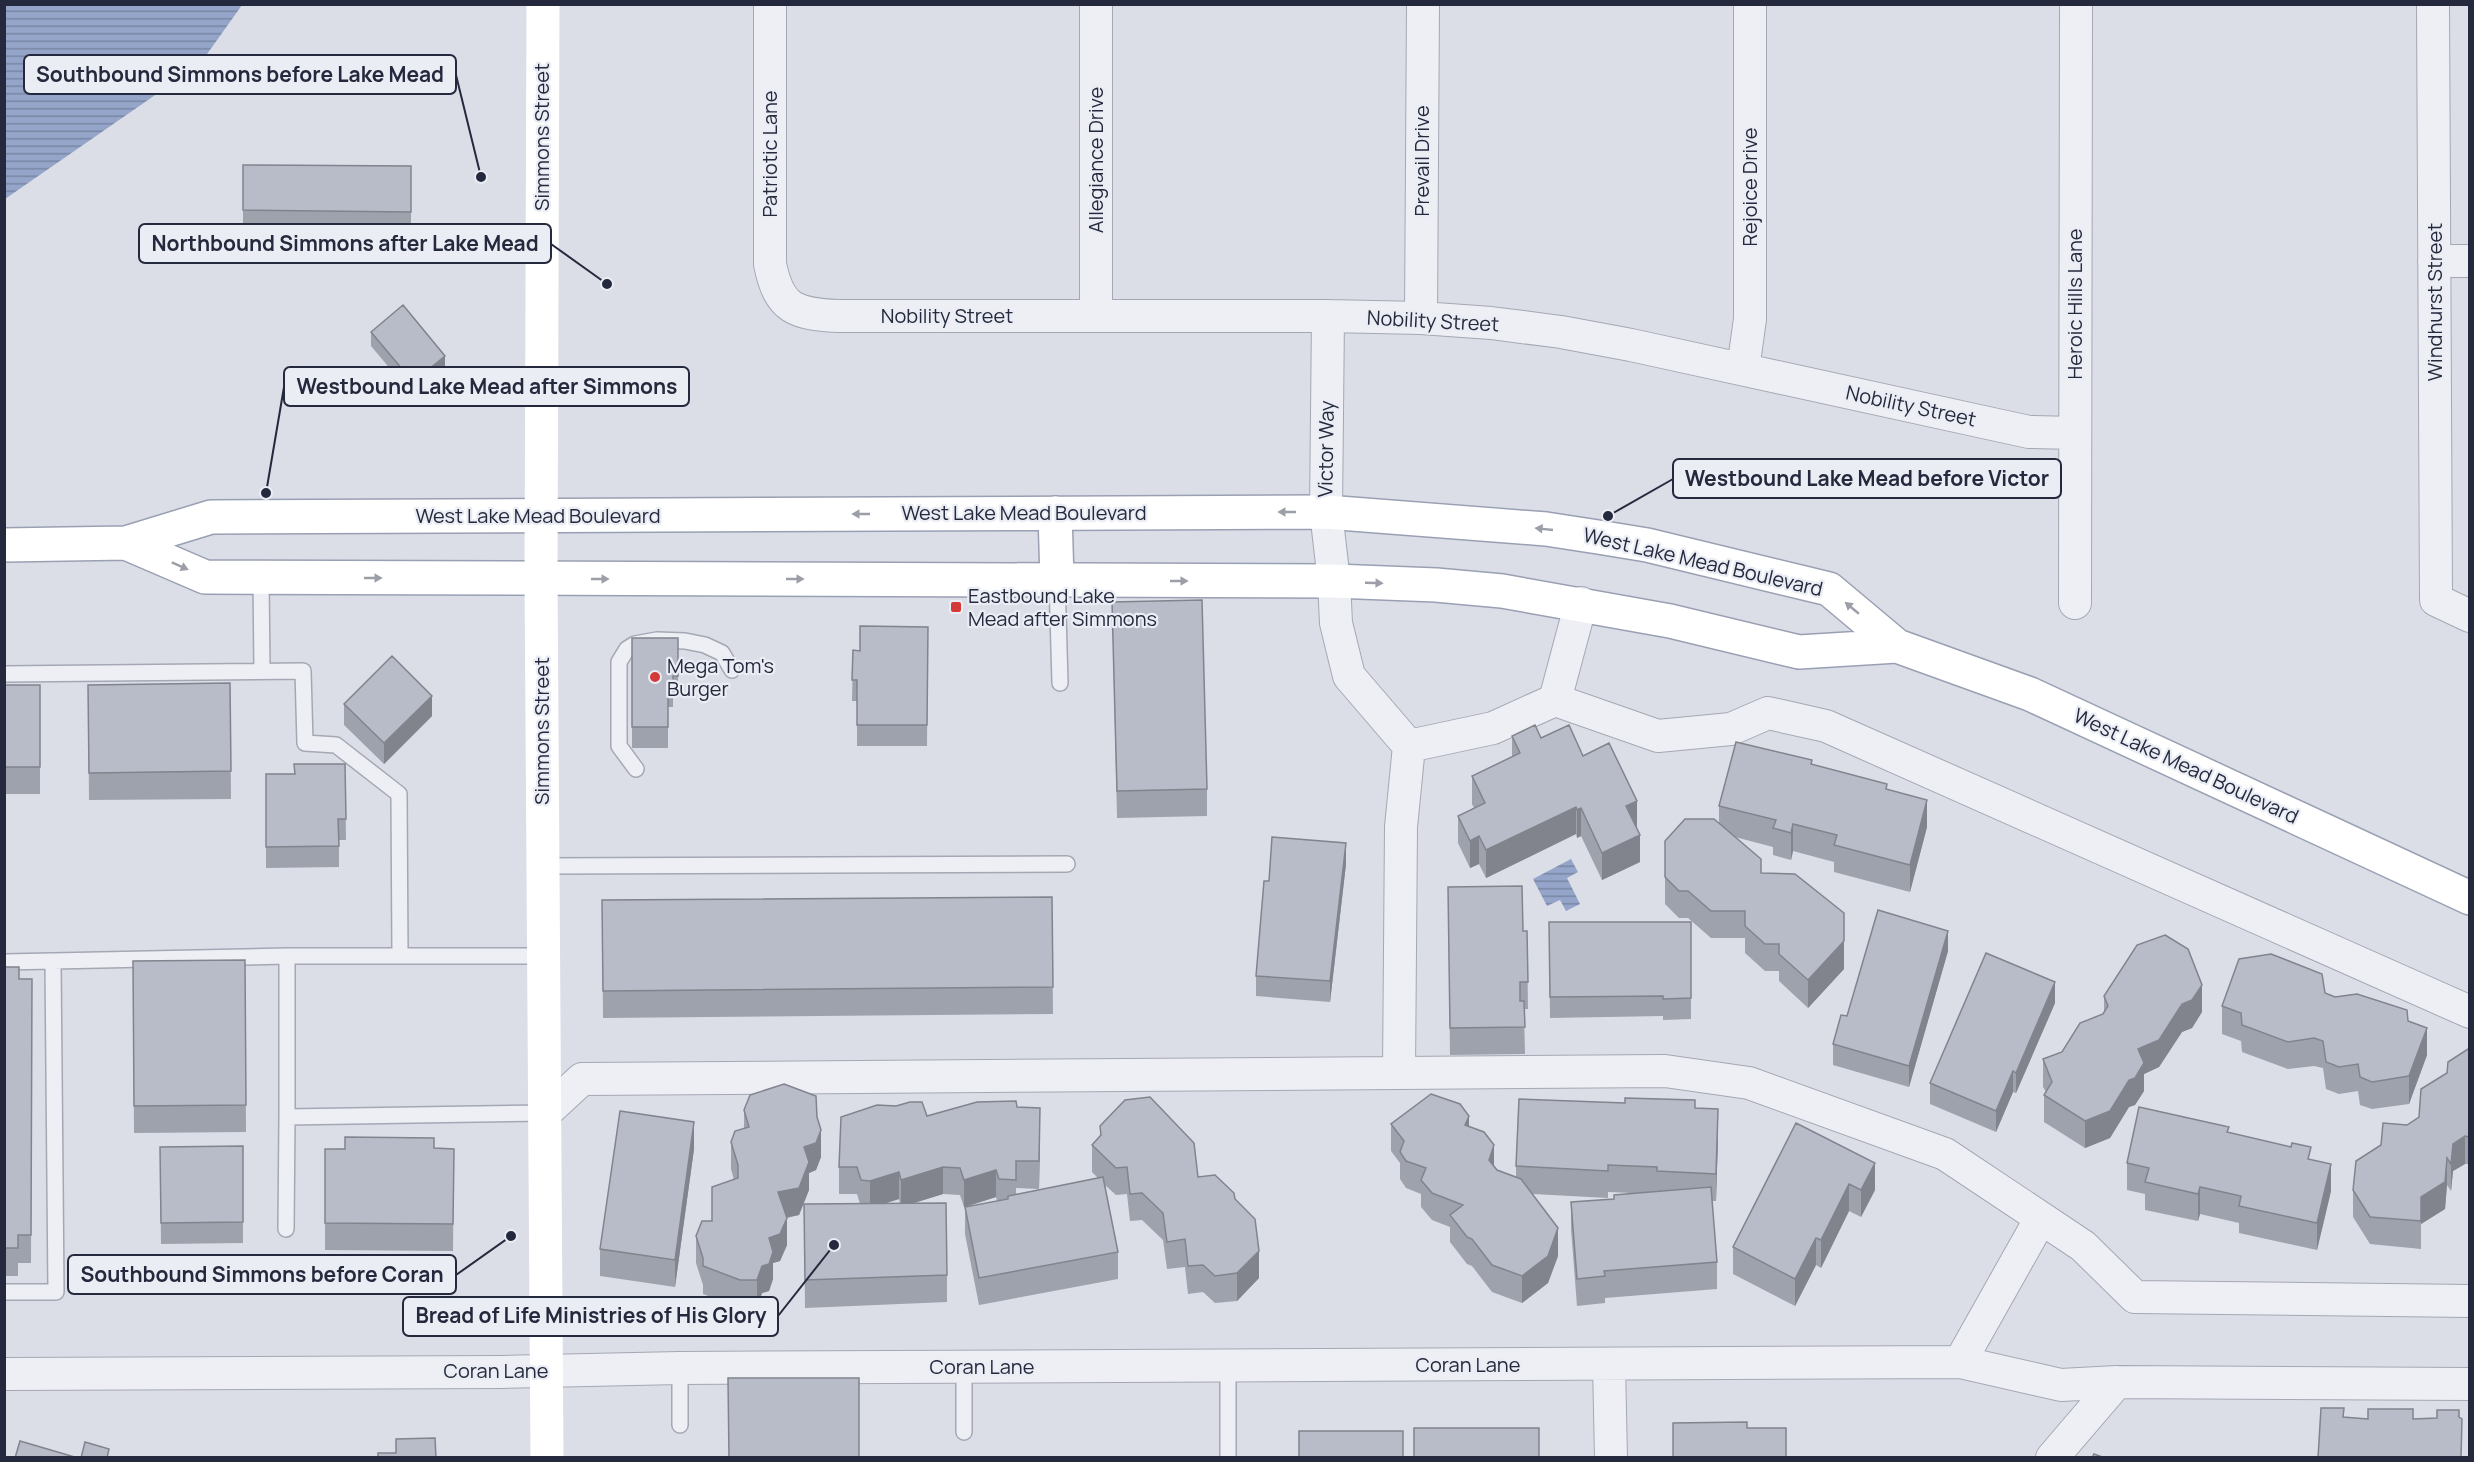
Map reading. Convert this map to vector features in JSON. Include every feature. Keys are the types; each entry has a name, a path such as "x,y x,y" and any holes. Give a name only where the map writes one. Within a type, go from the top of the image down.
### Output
{"main road":[{"name":"Simmons Street","path":"543,4 541,578 547,1458"},
{"name":"West Lake Mead Boulevard","path":"4,545 126,543 211,517 1326,512 1546,529 1647,545 1829,589 1897,646 2030,694 2469,898"},
{"path":"1055,513 1057,580"},
{"name":"West Lake Mead Boulevard","path":"126,543 205,577 1334,581 1436,585 1502,591 1581,603 1670,621 1799,652 1897,646"}],"street":[{"name":"Patriotic Lane","path":"770,4 770,250 773,279 783,302"},
{"name":"Allegiance Drive","path":"1096,4 1096,316"},
{"name":"Prevail Drive","path":"1421,318 1423,4"},
{"name":"Rejoice Drive","path":"1743,369 1750,319 1750,4"},
{"name":"Heroic Hills Lane","path":"2075,603 2076,4"},
{"name":"Windhurst Street","path":"2433,4 2436,600 2469,616"},
{"path":"2434,261 2469,261"},
{"name":"Nobility Street","path":"783,302 809,313 838,316 1328,316 1421,318 1491,323 1561,332 1743,369 2029,432 2074,433"},
{"name":"Victor Way","path":"1328,316 1326,512 1336,623 1349,676 1409,746"},
{"path":"1555,700 1581,603"},
{"path":"1399,1073 1401,827 1409,746 1492,728 1555,700 1658,736 1731,729 1768,713 1826,726 2469,1012"},
{"path":"545,1113 582,1079 1665,1071 1749,1083 1945,1154 2083,1246 2135,1297 2469,1301"},
{"path":"1960,1362 2041,1218"},
{"name":"Coran Lane","path":"4,1374 546,1371 680,1368 1960,1362 2061,1385 2117,1382 2469,1384"},
{"path":"1609,1364 1611,1458"},
{"path":"2052,1458 2117,1382"}],"lane":[{"path":"261,578 262,671"},
{"path":"1057,580 1060,683"},
{"path":"636,769 619,746 619,662 627,650 634,644 657,640 685,641 705,645 722,653 732,670"},
{"path":"4,674 303,671 305,743 336,745 399,794 400,956"},
{"path":"543,866 1067,864"},
{"path":"286,1229 287,956"},
{"path":"4,962 287,956 543,956"},
{"path":"4,1292 56,1292 53,962"},
{"path":"287,1117 545,1113"},
{"path":"1228,1367 1228,1458"},
{"path":"680,1368 681,1425"},
{"path":"964,1368 964,1432"}],"water":[{"path":"5,4 242,5 200,64 5,199"},
{"path":"1571,859 1578,872 1567,878 1580,904 1566,911 1560,900 1547,906 1533,879"}],"building":[{"path":"243,165 411,166 411,212 243,210"},
{"path":"403,305 445,356 413,382 371,332"},
{"path":"1202,600 1207,789 1117,791 1112,602"},
{"path":"860,626 928,627 927,725 857,725 857,680 852,680 853,650 860,651"},
{"path":"632,638 678,638 678,676 673,676 673,686 668,686 668,727 632,727"},
{"path":"392,656 432,696 384,743 344,704"},
{"path":"230,683 231,771 89,773 88,685"},
{"path":"4,685 40,685 40,767 4,767"},
{"path":"1535,725 1541,738 1569,725 1583,756 1609,743 1637,801 1626,806 1640,835 1602,853 1581,808 1577,810 1576,807 1486,850 1479,836 1470,841 1458,816 1485,803 1472,776 1520,753 1512,736"},
{"path":"1736,742 1812,760 1811,764 1887,784 1886,789 1927,800 1910,865 1834,845 1837,835 1793,824 1791,833 1773,828 1776,820 1719,806"},
{"path":"294,764 345,764 346,819 338,819 339,846 266,847 266,774 295,774"},
{"path":"1685,819 1714,819 1761,859 1761,873 1795,874 1844,913 1844,941 1808,980 1779,954 1779,944 1765,944 1745,926 1745,911 1711,911 1688,891 1679,891 1665,877 1665,841"},
{"path":"1272,837 1346,843 1330,981 1256,976 1264,881 1269,881"},
{"path":"1522,886 1523,931 1527,931 1528,982 1520,982 1520,1001 1524,1001 1525,1027 1450,1028 1448,887"},
{"path":"1052,897 1053,987 603,991 602,900"},
{"path":"1878,910 1948,931 1909,1066 1833,1044 1841,1015 1847,1016"},
{"path":"1549,922 1691,922 1691,998 1663,999 1663,996 1550,997"},
{"path":"2165,935 2188,949 2202,985 2192,1000 2182,1004 2159,1040 2138,1049 2144,1063 2135,1078 2129,1080 2110,1111 2085,1121 2044,1095 2052,1082 2043,1059 2062,1052 2080,1023 2103,1014 2108,1006 2104,996 2137,945"},
{"path":"1986,953 2055,982 2016,1073 2013,1071 1996,1111 1930,1083"},
{"path":"2271,954 2322,974 2325,993 2335,997 2357,994 2407,1010 2408,1021 2427,1028 2409,1076 2372,1082 2360,1077 2358,1064 2339,1067 2326,1062 2323,1041 2314,1038 2288,1042 2242,1025 2241,1013 2222,1006 2239,959"},
{"path":"245,960 246,1105 134,1106 133,961"},
{"path":"4,967 19,967 19,979 32,979 31,1235 18,1235 18,1248 4,1248"},
{"path":"2468,1049 2469,1137 2465,1136 2453,1144 2451,1164 2447,1158 2445,1182 2421,1197 2421,1221 2370,1217 2353,1190 2356,1161 2381,1145 2383,1123 2407,1125 2419,1117 2421,1089 2447,1073 2448,1062"},
{"path":"784,1084 816,1096 817,1117 821,1130 816,1143 804,1147 809,1162 799,1188 778,1192 787,1218 780,1234 769,1238 773,1252 769,1264 762,1266 757,1280 740,1280 703,1266 703,1258 696,1236 702,1221 712,1221 712,1187 738,1178 738,1165 731,1142 735,1131 749,1127 744,1110 750,1095"},
{"path":"1431,1094 1460,1104 1469,1116 1465,1125 1484,1132 1494,1145 1489,1160 1497,1170 1521,1179 1558,1228 1548,1256 1522,1276 1492,1265 1450,1215 1463,1205 1432,1193 1421,1180 1426,1168 1406,1161 1400,1152 1404,1141 1391,1124"},
{"path":"1150,1097 1194,1143 1198,1177 1215,1175 1234,1193 1235,1199 1255,1219 1259,1251 1237,1273 1215,1276 1203,1265 1188,1266 1185,1239 1167,1242 1163,1213 1142,1193 1130,1194 1127,1167 1116,1168 1092,1145 1101,1135 1100,1126 1125,1100"},
{"path":"1625,1098 1695,1100 1695,1108 1718,1109 1716,1174 1657,1171 1657,1167 1608,1165 1608,1171 1516,1166 1519,1099 1625,1103"},
{"path":"1016,1101 1017,1107 1040,1108 1039,1161 1016,1161 1016,1180 999,1179 996,1170 964,1180 960,1168 943,1167 901,1180 899,1172 870,1181 861,1180 857,1167 839,1167 841,1117 877,1105 896,1106 910,1102 922,1102 927,1116 977,1102"},
{"path":"2139,1107 2229,1127 2227,1132 2291,1147 2292,1143 2311,1147 2308,1159 2331,1164 2317,1223 2239,1206 2241,1196 2200,1187 2198,1194 2145,1182 2149,1168 2127,1163"},
{"path":"620,1111 694,1122 675,1260 600,1249"},
{"path":"1796,1123 1875,1163 1861,1190 1849,1184 1821,1240 1816,1238 1795,1279 1733,1247"},
{"path":"345,1137 434,1138 434,1148 454,1149 453,1224 325,1223 325,1149 345,1149"},
{"path":"243,1146 243,1222 161,1223 160,1147"},
{"path":"1103,1177 1118,1252 979,1278 965,1207"},
{"path":"1711,1187 1717,1262 1604,1271 1605,1276 1577,1279 1571,1202 1614,1199 1614,1195"},
{"path":"946,1203 947,1275 805,1280 804,1204"},
{"path":"728,1378 859,1378 859,1458 729,1458"},
{"path":"2321,1408 2344,1408 2343,1417 2368,1419 2368,1409 2413,1409 2413,1419 2437,1418 2437,1410 2459,1410 2459,1417 2462,1419 2461,1458 2318,1458"},
{"path":"1747,1422 1747,1428 1786,1428 1786,1458 1673,1458 1673,1423"},
{"path":"1414,1428 1539,1428 1539,1458 1414,1458"},
{"path":"1299,1431 1403,1431 1403,1458 1299,1458"},
{"path":"435,1438 436,1458 378,1458 378,1453 396,1453 396,1439"},
{"path":"20,1441 78,1458 15,1458"},
{"path":"85,1442 109,1449 107,1458 81,1458"},
{"path":"2094,1454 2105,1458 2092,1458"}],"place":[{"name":"Southbound Simmons before Lake Mead","path":"481,177"},
{"name":"Northbound Simmons after Lake Mead","path":"607,284"},
{"name":"Westbound Lake Mead after Simmons","path":"266,493"},
{"name":"Westbound Lake Mead before Victor","path":"1608,516"},
{"name":"Eastbound Lake Mead after Simmons","path":"956,607"},
{"name":"Mega Tom's Burger","path":"655,677"},
{"name":"Southbound Simmons before Coran","path":"511,1236"},
{"name":"Bread of Life Ministries of His Glory","path":"834,1245"}]}
